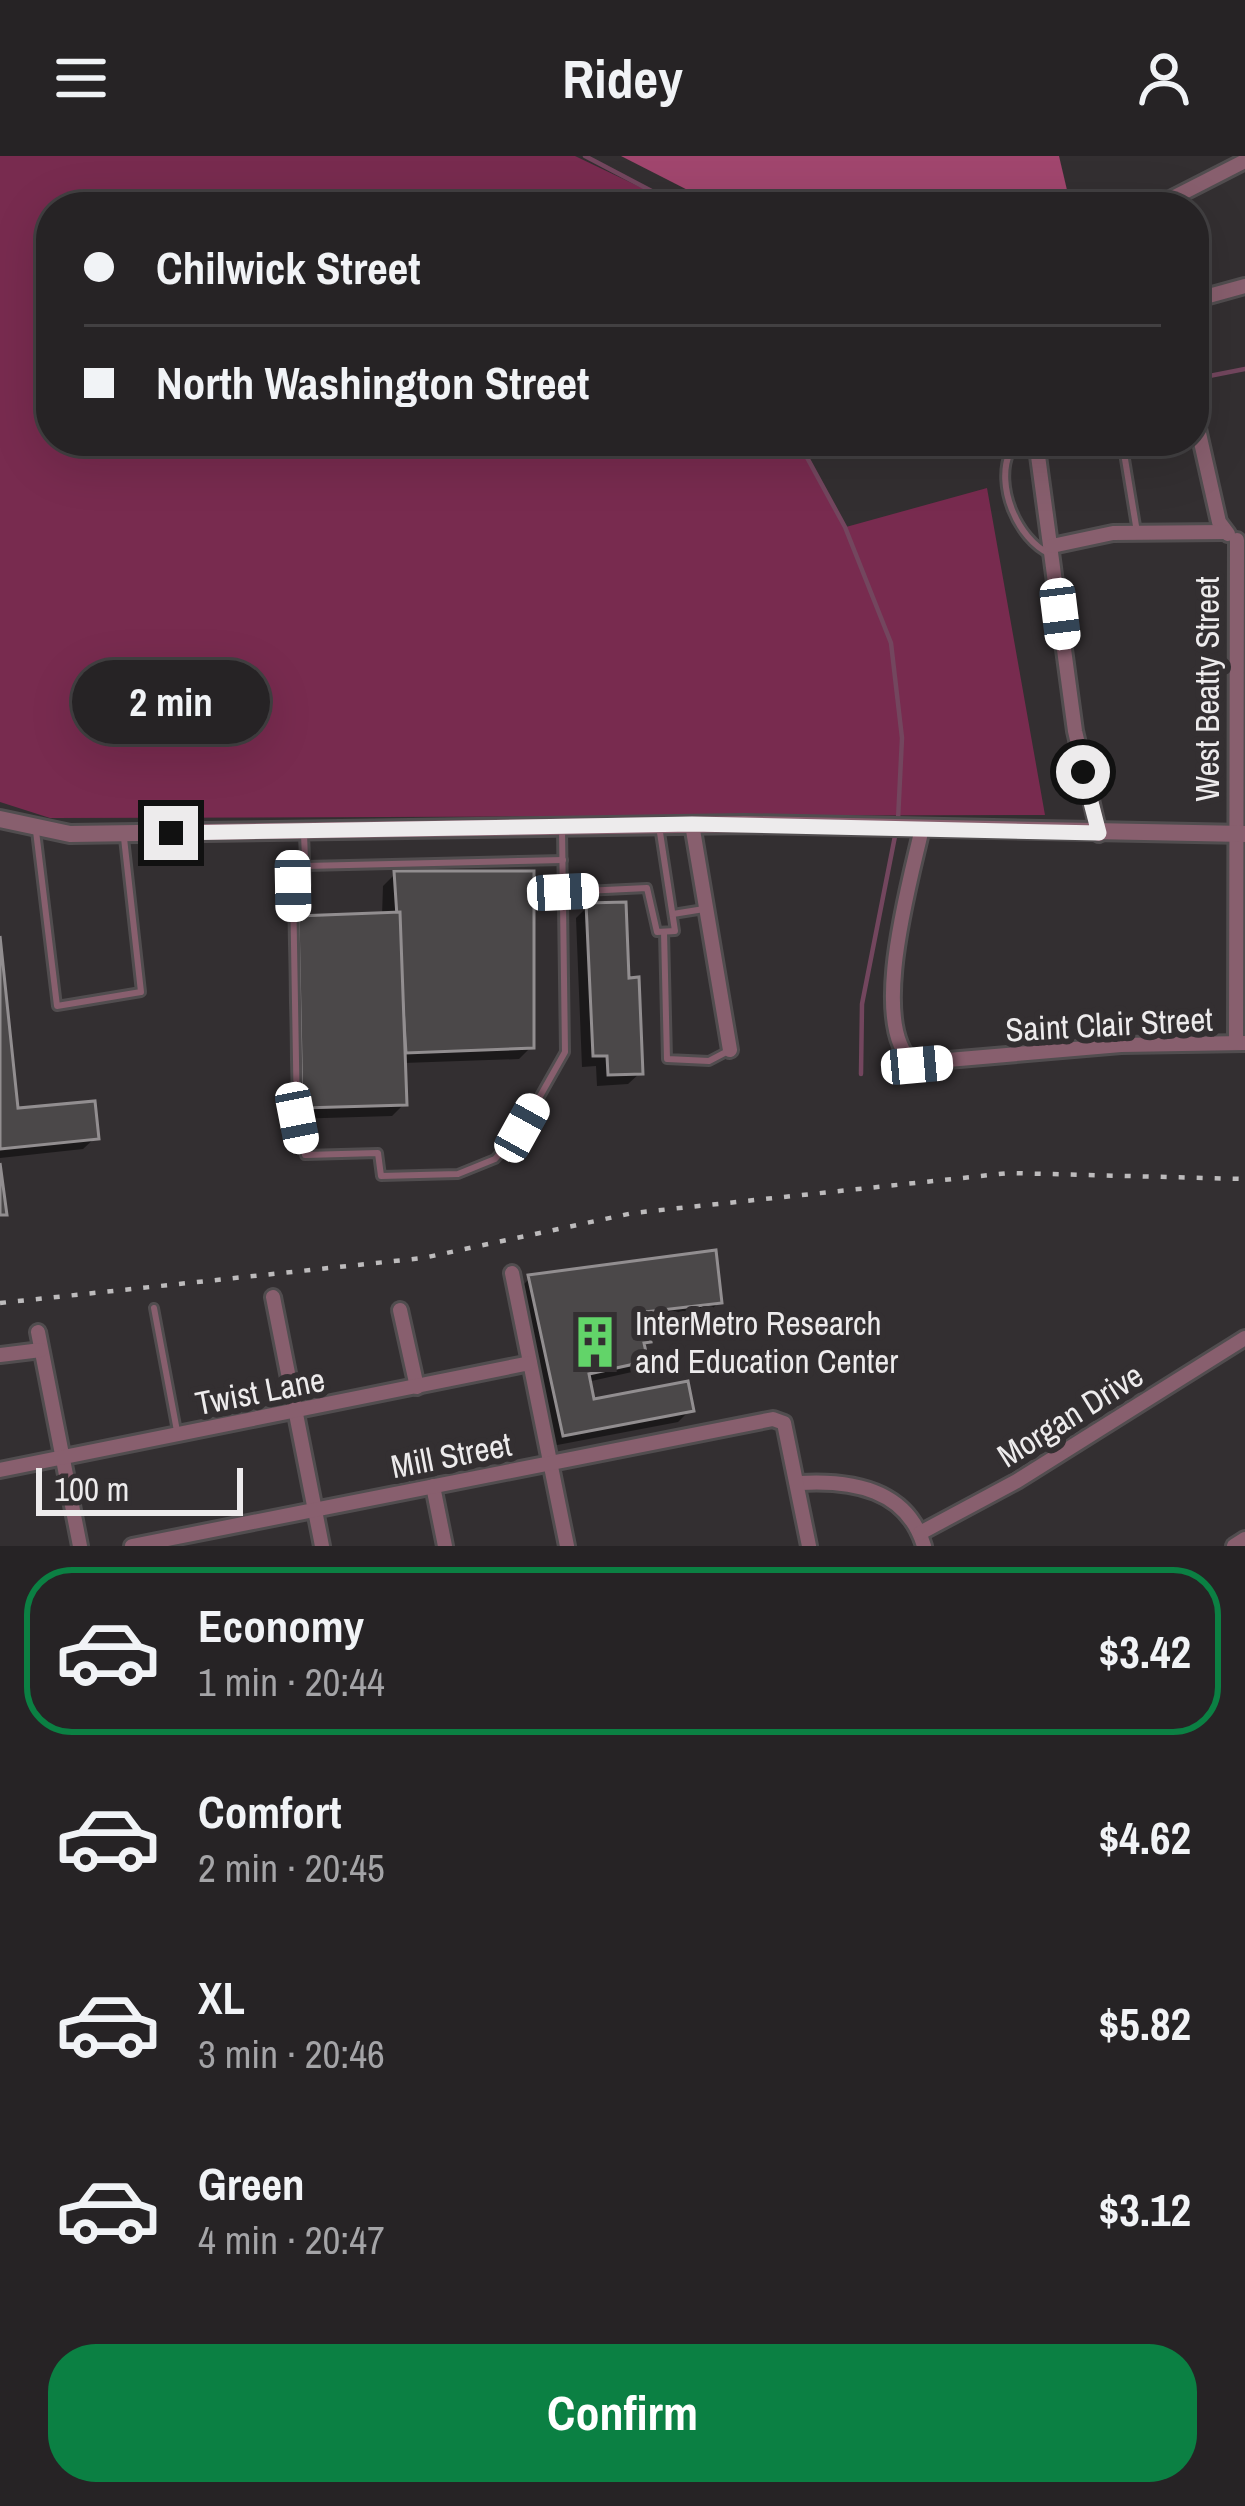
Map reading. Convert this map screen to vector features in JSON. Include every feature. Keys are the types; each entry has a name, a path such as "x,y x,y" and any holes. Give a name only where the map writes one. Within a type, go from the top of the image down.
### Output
{"street":[{"path":"1184,192 1245,160"},
{"path":"1209,297 1245,286"},
{"path":"1038,456 1076,731 1099,833"},
{"name":"West Beatty Street","path":"1209,456 1236,536 1240,1043"},
{"path":"1053,550 1138,532 1236,536"},
{"path":"0,819 36,828 124,834 692,824 1240,834"},
{"path":"692,824 730,1050"},
{"name":"Saint Clair Street","path":"922,828 894,949 900,1046 917,1065 1121,1045 1240,1043"},
{"path":"512,1273 567,1546"},
{"path":"273,1298 322,1546"},
{"path":"400,1310 417,1387"},
{"path":"38,1332 80,1546"},
{"name":"Morgan Drive","path":"922,1539 1245,1338"},
{"path":"0,1355 41,1350"},
{"name":"Twist Lane","path":"0,1470 530,1364"},
{"name":"Mill Street","path":"132,1546 200,1539 314,1510 780,1420 800,1483"},
{"path":"809,1546 800,1483 839,1480 880,1493 906,1512 922,1539"},
{"path":"433,1486 445,1546"},
{"path":"1234,1546 1245,1539"}],"lane":[{"path":"1009,456 1006,483 1024,532 1053,550"},
{"path":"1125,456 1138,532"},
{"path":"563,892 647,887 652,925 664,932 675,931 659,824"},
{"path":"304,831 306,885 293,886 297,1118 304,1155 378,1153 381,1176 458,1174 495,1159 522,1128 565,1052 562,826"},
{"path":"36,828 57,1006 141,992 124,834"},
{"path":"305,866 563,860"},
{"path":"673,914 704,909"},
{"path":"664,932 667,1059 710,1061 730,1050"},
{"path":"154,1308 178,1434"}],"shaded area":[{"path":"0,156 575,156 651,192 36,192 36,456 807,456 846,527 987,488 1045,815 50,818 0,802"},
{"path":"621,156 1059,156 1067,192 692,192"}],"building":[{"path":"394,871 534,871 534,1048 406,1053"},
{"path":"626,902 629,978 639,977 643,1074 608,1075 607,1056 593,1056 586,903"},
{"path":"400,912 407,1105 302,1108 298,916"},
{"path":"0,936 18,1108 95,1101 99,1139 0,1149"},
{"path":"0,1163 7,1215 0,1215"},
{"name":"InterMetro Research and Education Center","path":"716,1250 722,1303 644,1312 651,1342 644,1343 648,1361 589,1374 594,1399 688,1381 694,1411 563,1436 528,1275"}],"waterway":[{"path":"585,156 653,192"},
{"path":"1209,376 1245,369"},
{"path":"806,456 845,527 891,643 902,738 898,820"},
{"path":"861,1074 862,1004 896,831"}],"railway":[{"path":"0,1303 423,1258 633,1213 1009,1173 1245,1179"}],"place":[{"name":"InterMetro Research and Education Center","path":"595,1342"}],"route":[{"path":"171,833 745,824 1099,833 1083,772"}]}
